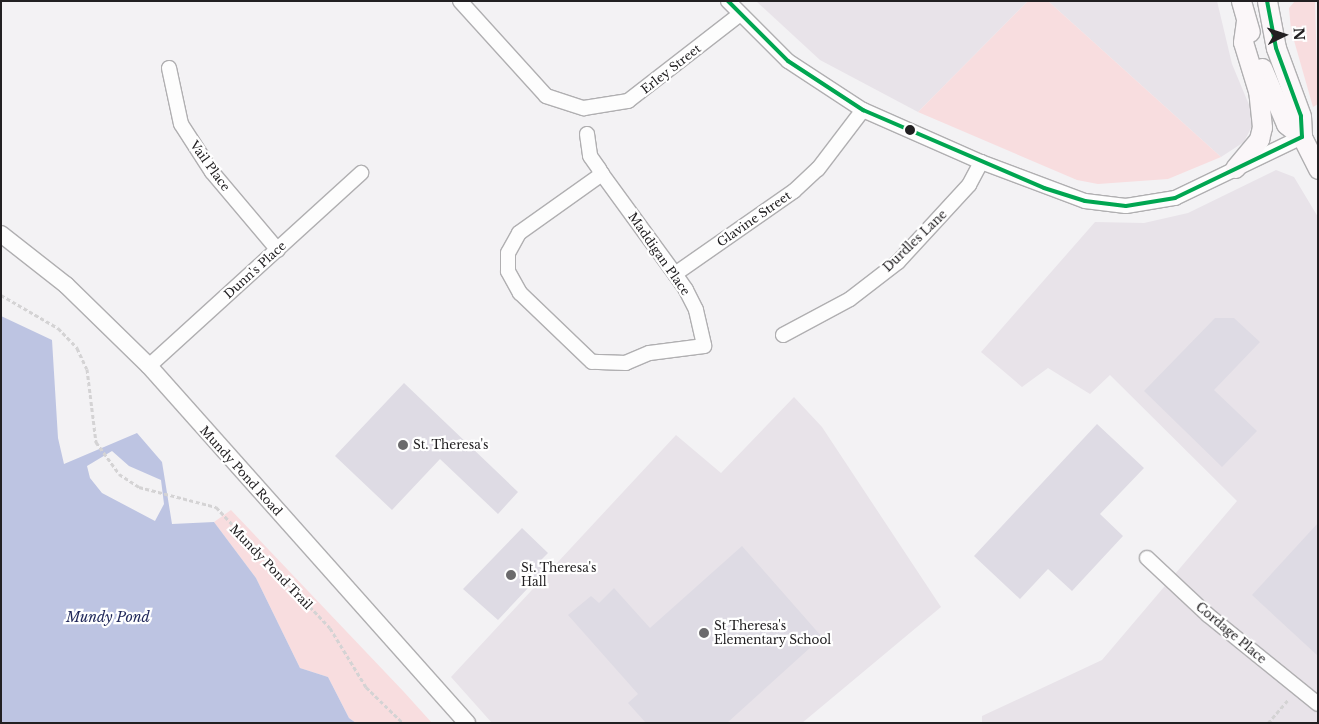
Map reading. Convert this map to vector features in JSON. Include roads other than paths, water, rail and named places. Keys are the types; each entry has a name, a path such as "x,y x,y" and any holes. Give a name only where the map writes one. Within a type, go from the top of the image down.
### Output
{"main road":[{"path":"1242,1 1246,21 1274,100 1286,124 1302,136"},
{"path":"1267,1 1276,48 1301,116 1302,136 1318,169"},
{"path":"1235,168 1259,139 1262,127 1258,91 1243,42 1246,21"}],"street":[{"name":"Erley Street","path":"460,1 546,96 584,108 606,108 635,97 739,15"},
{"path":"728,1 739,15 788,60 863,110 981,162 1085,201 1126,206 1175,198 1302,136"},
{"name":"Vail Place","path":"169,68 181,124 212,172 278,250"},
{"name":"Glavine Street","path":"675,274 794,191 818,169 863,110"},
{"name":"Maddigan Place","path":"587,134 590,156 675,274 696,310 704,346 675,348 618,364 592,362 520,293 508,271 508,253 519,233 602,174"},
{"name":"Durdles Lane","path":"783,335 850,299 898,262 969,185 981,162"},
{"name":"Dunn's Place","path":"149,366 361,173"},
{"name":"Mundy Pond Road","path":"1,234 66,285 149,366 467,723"},
{"name":"Cordage Place","path":"1147,558 1208,615 1318,704"}],"water":[{"name":"Mundy Pond","path":"1,316 52,340 58,438 64,464 137,433 162,462 172,524 214,522 256,578 300,668 328,677 349,718 356,723 1,723","holes":["112,451 129,466 161,480 164,504 155,521 102,493 90,478 87,466"]}],"place":[{"name":"St. Theresa's","path":"403,445"},
{"name":"St. Theresa's Hall","path":"511,575"},
{"name":"St Theresa's Elementary School","path":"704,633"}]}
